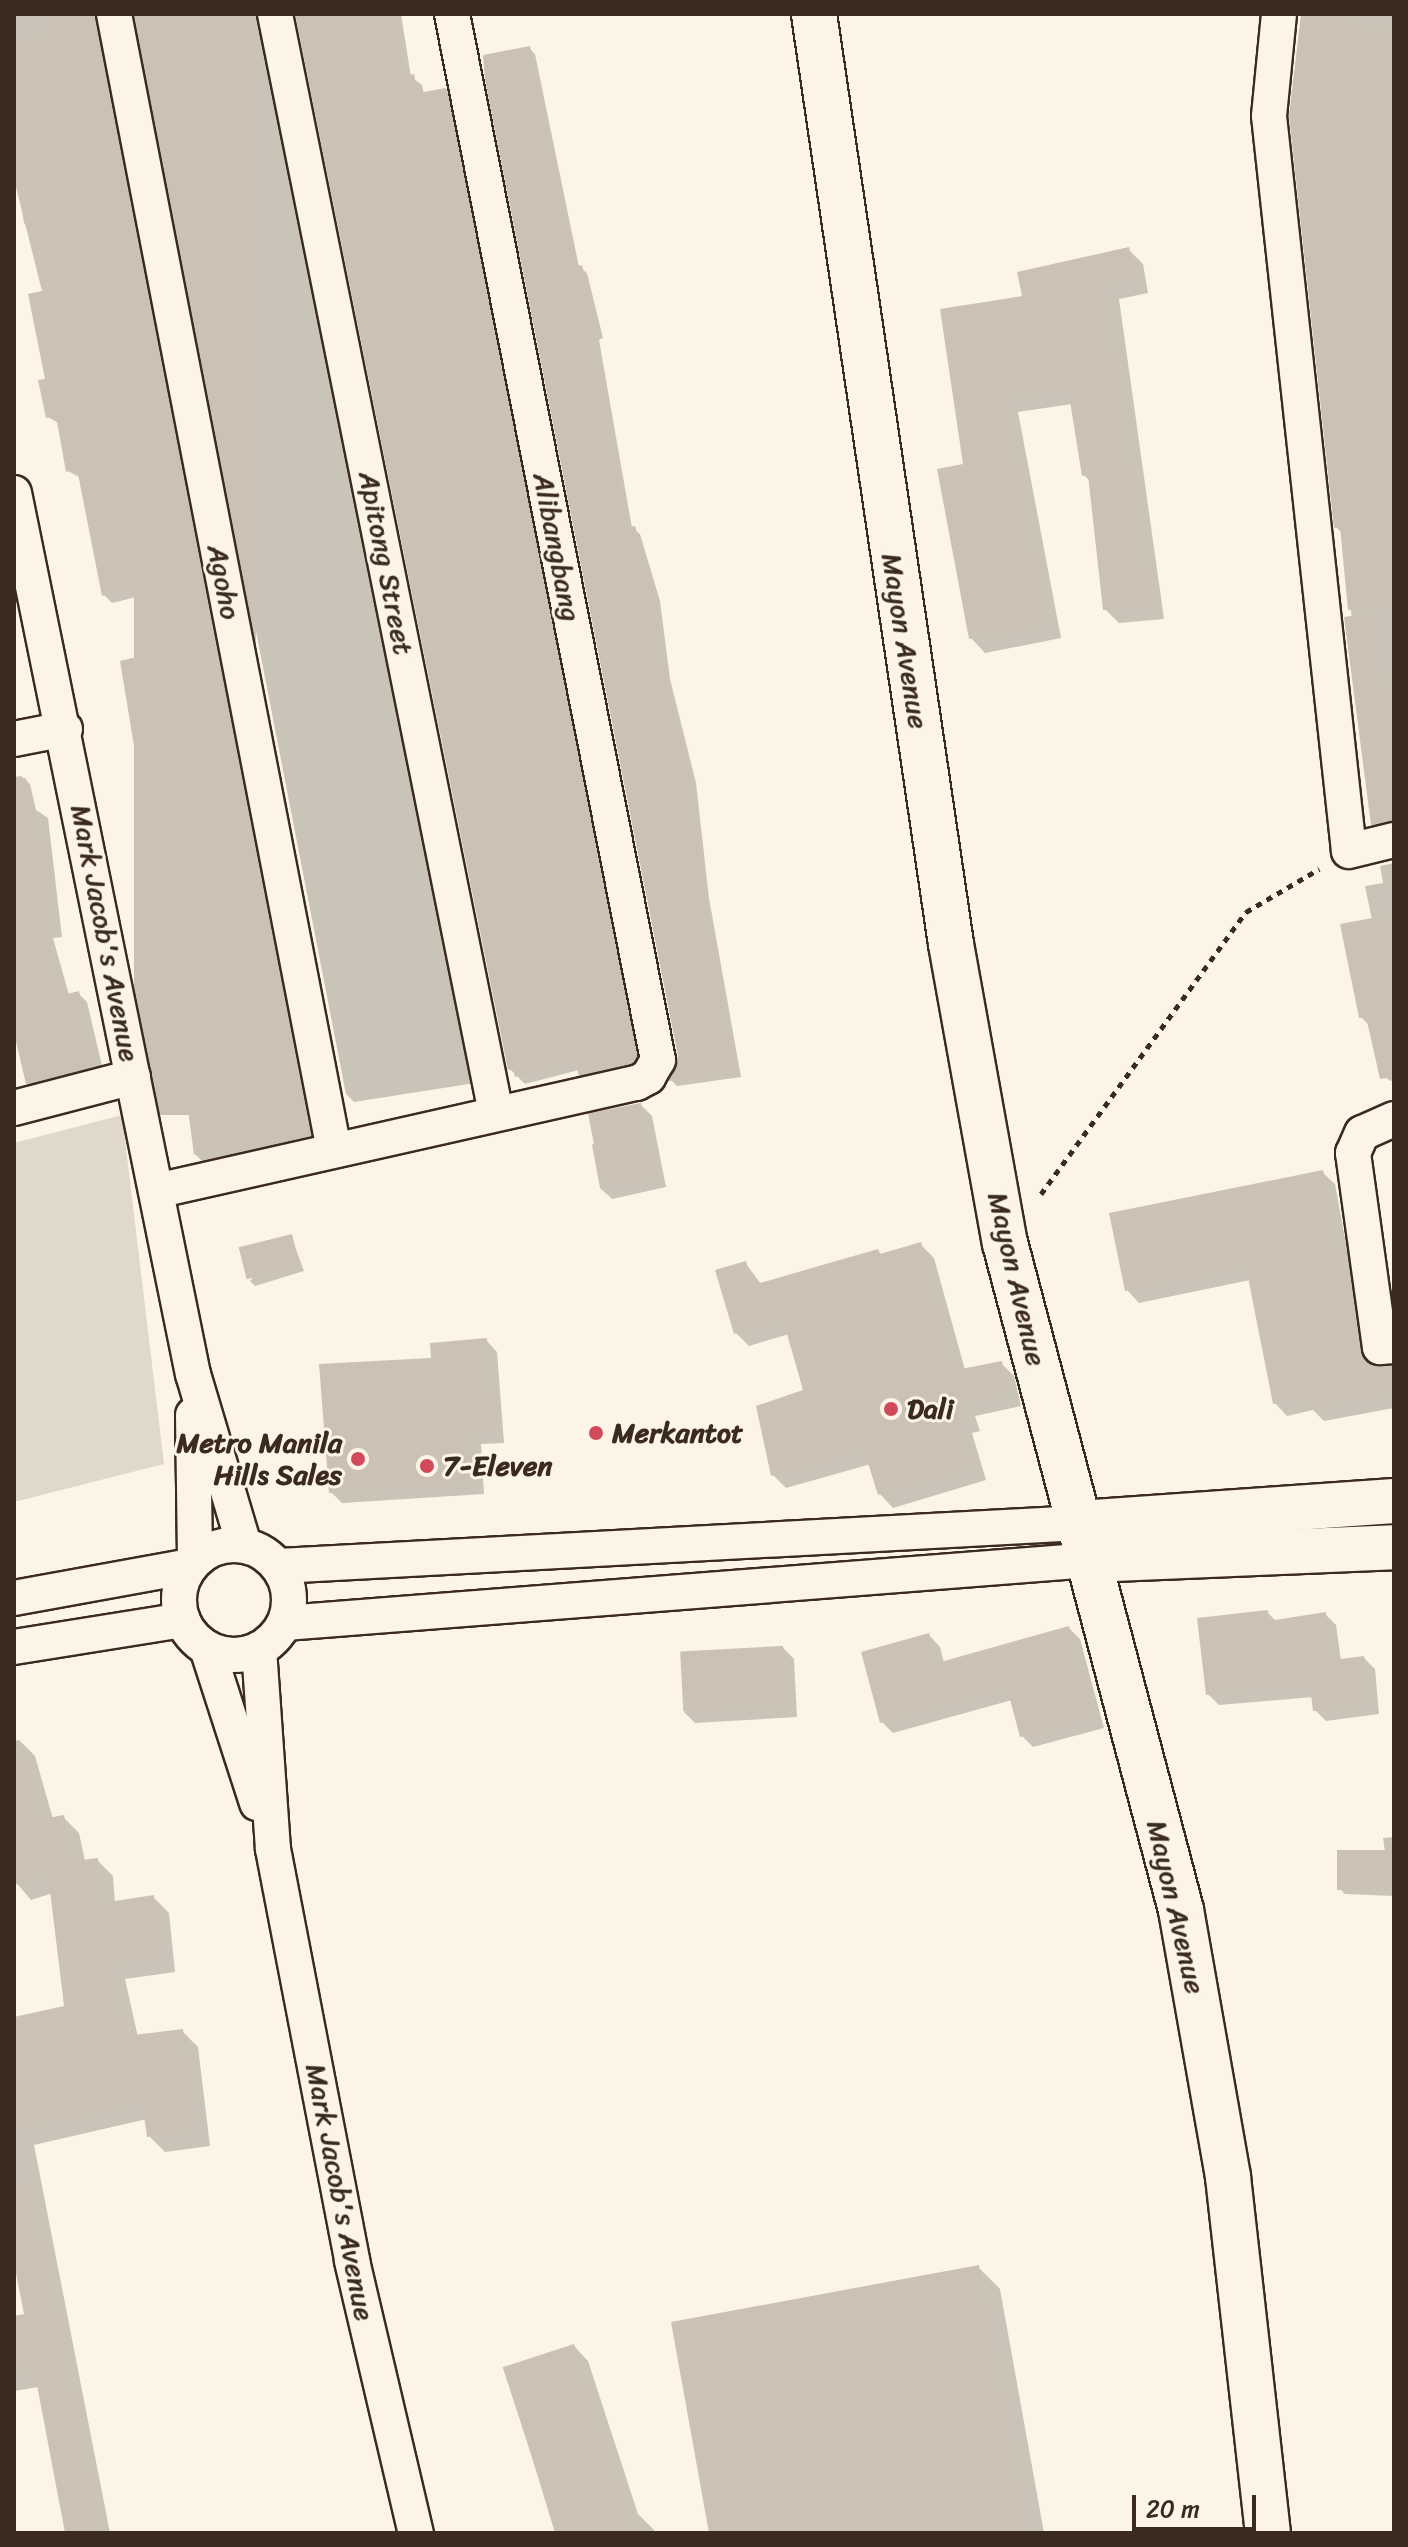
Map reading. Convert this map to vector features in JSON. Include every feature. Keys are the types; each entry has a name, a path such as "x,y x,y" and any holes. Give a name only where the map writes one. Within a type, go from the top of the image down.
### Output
{"main road":[{"name":"Mayon Avenue","path":"814,14 949,928 1005,1243 1181,1910 1211,2068 1268,2533"},
{"path":"1085,1541 1394,1501"},
{"path":"1085,1541 1394,1547"}],"street":[{"name":"Agoho","path":"114,14 334,1150"},
{"name":"Apitong Street","path":"275,14 496,1113"},
{"name":"Alibangbang","path":"452,14 658,1060 648,1077 496,1113"},
{"path":"1279,14 1269,116 1349,851 1394,840"},
{"name":"Mark Jacob's Avenue","path":"14,493 65,729 193,1374 244,1545"},
{"path":"14,739 65,729"},
{"path":"14,1108 133,1077"},
{"path":"156,1191 496,1113"},
{"path":"1394,1119 1362,1133 1353,1153 1380,1347 1394,1346"},
{"name":"Mark Jacob's Avenue","path":"193,1374 193,1562"},
{"path":"279,1566 1085,1541"},
{"path":"193,1562 179,1602 183,1620 207,1648 224,1654 259,1649 285,1623 1085,1541"},
{"path":"14,1598 193,1562 223,1546 244,1545 263,1552 279,1566 288,1584 285,1623"},
{"path":"14,1647 183,1620"},
{"name":"Mark Jacob's Avenue","path":"207,1648 273,1849"},
{"name":"Mark Jacob's Avenue","path":"259,1649 273,1849 352,2261 416,2533"}],"path":[{"path":"1005,1243 1246,912 1349,851"}],"shaded area":[{"path":"122,1115 164,1464 14,1502 14,1143"}],"building":[{"path":"48,14 95,14 224,690 178,698 180,705 170,707 179,778 239,767 311,1136 259,1147 194,1155 185,1087 202,1085 158,898 214,885 201,820 148,831 120,661 165,650 154,583 102,596 77,469 66,472 56,416 46,418 38,380 45,379 28,294 42,291 14,179 14,41 52,33"},
{"path":"134,14 256,14 256,1115 134,1115"},
{"path":"295,14 395,14 405,76 414,74 418,93 446,88 637,1056 630,1064 579,1076 575,1061 515,1077 513,1069 508,1070"},
{"path":"1301,14 1354,14 1354,31 1394,28 1394,606 1348,610 1340,527 1334,528 1289,116"},
{"path":"530,46 576,266 582,265 599,333 594,334 628,527 635,526 655,593 665,672 691,775 704,891 736,1072 669,1081 678,1056 485,80 483,55"},
{"path":"1129,247 1135,279 1105,285 1151,605 1103,610 1088,475 1082,476 1068,389 1005,398 1048,625 969,639 937,469 963,464 940,309 1022,296 1017,272"},
{"path":"1371,613 1380,684 1394,684 1394,821 1371,825 1344,617"},
{"path":"26,778 52,879 55,929 46,930 63,995 79,991 96,1066 26,1084 14,1033 14,779"},
{"path":"1394,914 1394,1077 1380,1079 1366,1017 1359,1018 1340,924"},
{"path":"641,1103 656,1178 602,1188 588,1113"},
{"path":"1323,1170 1342,1272 1348,1270 1360,1350 1371,1365 1394,1366 1394,1393 1309,1409 1307,1397 1273,1404 1246,1267 1125,1291 1109,1213"},
{"path":"292,1234 300,1266 247,1279 239,1247"},
{"path":"921,1242 956,1370 1002,1361 1008,1393 963,1403 968,1417 960,1420 974,1467 878,1495 864,1450 771,1476 756,1406 803,1390 783,1320 734,1334 715,1270 746,1261 753,1285 878,1249 880,1254"},
{"path":"487,1338 493,1432 471,1434 473,1483 329,1493 319,1364 431,1358 430,1343"},
{"path":"1268,1610 1269,1621 1326,1612 1333,1660 1364,1656 1370,1704 1313,1711 1310,1686 1290,1689 1290,1684 1206,1695 1197,1618"},
{"path":"1069,1626 1094,1717 1020,1737 1007,1688 880,1723 861,1652 929,1633 937,1663"},
{"path":"783,1646 786,1706 683,1711 680,1651"},
{"path":"24,1754 42,1819 64,1815 74,1861 98,1858 102,1903 154,1895 160,1956 110,1964 126,2036 183,2029 195,2131 147,2137 142,2101 14,2131 14,2017 64,2006 48,1874 14,1885 14,1755"},
{"path":"1337,1850 1394,1850 1394,1890 1337,1890"},
{"path":"30,2182 101,2533 65,2533 34,2369 14,2373 14,2316 24,2314 14,2263 14,2183"},
{"path":"979,2265 1027,2533 709,2533 671,2322"},
{"path":"574,2344 635,2533 557,2533 503,2367"}],"place":[{"name":"Dali","path":"891,1409"},
{"name":"Merkantot","path":"596,1433"},
{"name":"Metro Manila Hills Sales","path":"358,1459"},
{"name":"7-Eleven","path":"427,1466"}]}
